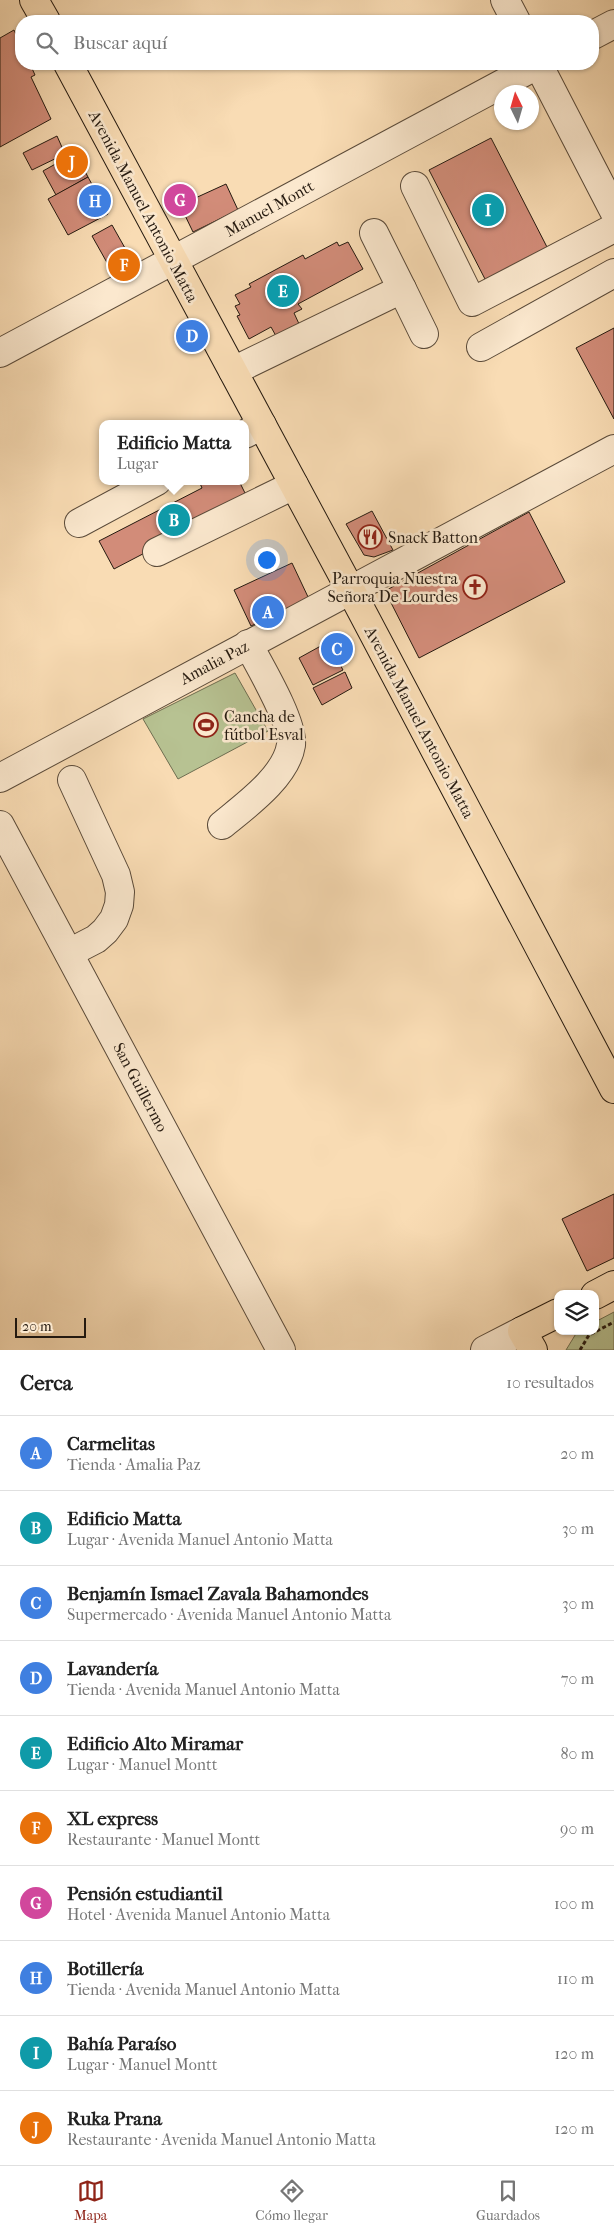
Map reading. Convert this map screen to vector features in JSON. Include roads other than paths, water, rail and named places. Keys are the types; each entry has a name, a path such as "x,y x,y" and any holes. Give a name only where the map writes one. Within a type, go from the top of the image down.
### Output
{"main road":[{"path":"34,0 43,15"},
{"name":"Avenida Manuel Antonio Matta","path":"71,70 233,371 254,429 294,485 614,1089"},
{"path":"599,1292 614,1285"},
{"path":"527,1340 554,1316"}],"street":[{"path":"505,0 513,15"},
{"path":"599,32 614,24"},
{"name":"Manuel Montt","path":"0,353 527,70"},
{"path":"541,70 614,211"},
{"path":"414,186 472,302 614,228"},
{"path":"374,233 424,334"},
{"path":"481,347 614,273"},
{"path":"233,371 402,289"},
{"name":"Amalia Paz","path":"0,778 350,588 614,448"},
{"path":"79,523 149,485"},
{"path":"157,552 294,485"},
{"path":"222,825 264,790 284,763 291,745 290,730 275,695 248,644"},
{"path":"69,953 96,939 105,931 114,919 119,905 120,892 116,875 72,780"},
{"name":"San Guillermo","path":"0,825 281,1350"},
{"path":"485,1350 527,1340"}],"place":[{"name":"Ruka Prana","path":"72,162"},
{"name":"Pensión estudiantil","path":"180,200"},
{"name":"Botillería","path":"95,201"},
{"name":"Bahía Paraíso","path":"488,210"},
{"name":"XL express","path":"124,265"},
{"name":"Edificio Alto Miramar","path":"283,291"},
{"name":"Lavandería","path":"192,336"},
{"name":"Edificio Matta","path":"174,520"},
{"name":"Snack Batton","path":"370,537"},
{"name":"Parroquia Nuestra Señora De Lourdes","path":"475,587"},
{"name":"Carmelitas","path":"268,612"},
{"name":"Benjamín Ismael Zavala Bahamondes","path":"337,649"},
{"name":"Cancha de fútbol Esval","path":"206,725"}]}
